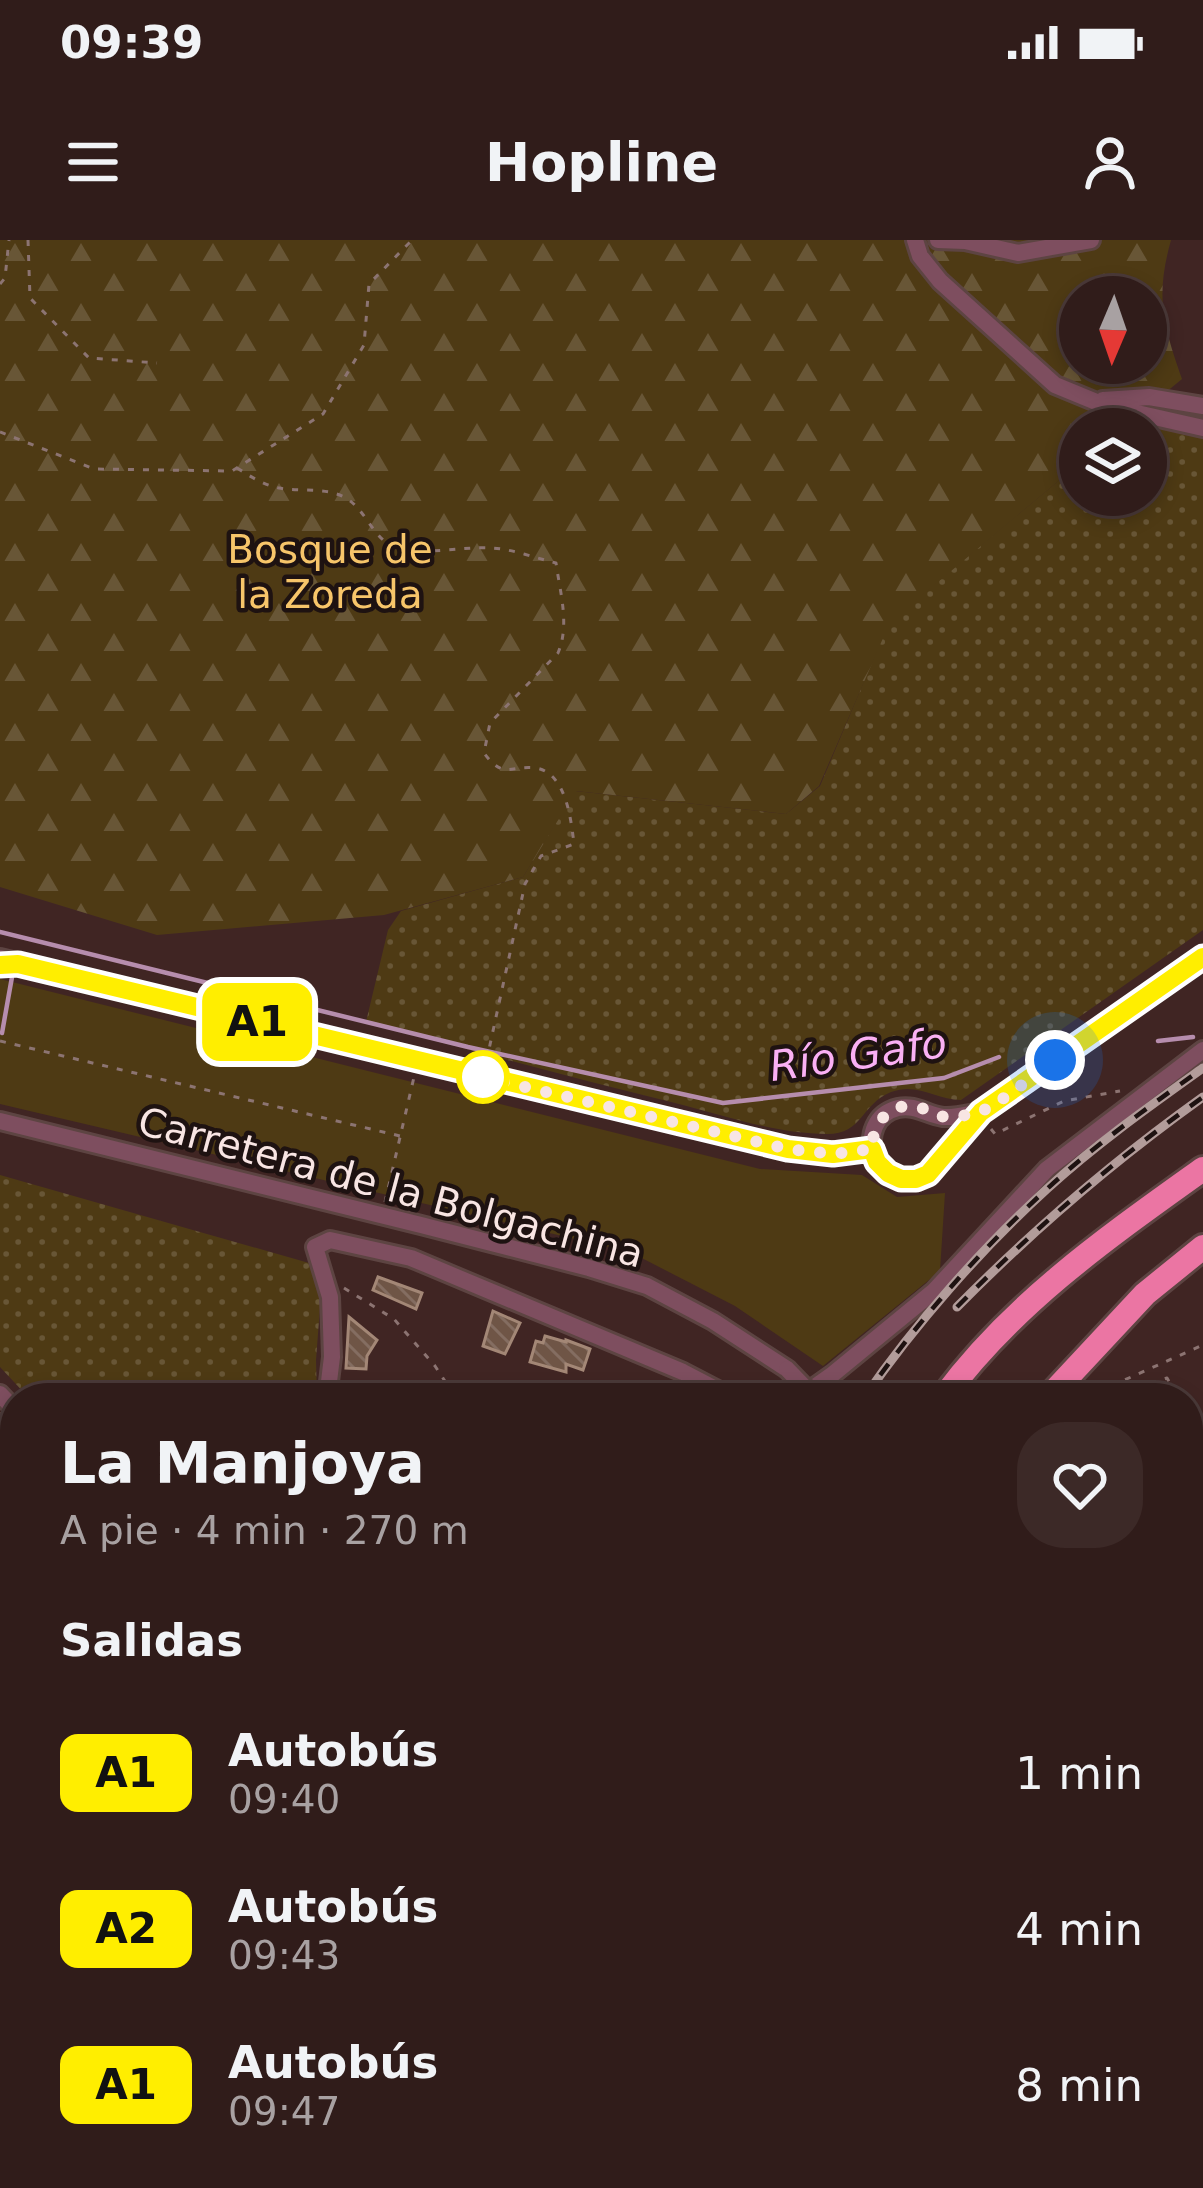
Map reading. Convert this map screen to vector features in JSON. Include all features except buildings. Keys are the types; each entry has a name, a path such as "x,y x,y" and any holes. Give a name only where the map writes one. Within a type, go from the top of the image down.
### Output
{"highway":[{"path":"954,1383 1032,1298 1203,1169"},
{"path":"1062,1383 1145,1294 1203,1247"}],"street":[{"path":"915,240 920,256 940,280 1055,385 1094,401 1203,428"},
{"path":"938,240 1018,253 1091,240"},
{"path":"1094,401 1149,397 1203,406"},
{"path":"944,1153 941,1125 922,1108 902,1106 889,1111 872,1136 877,1162 888,1173 901,1179 928,1174 981,1112 1203,956"},
{"path":"6,962 788,1149 833,1154 872,1149"},
{"path":"820,1383 934,1291 1047,1169 1203,1050"},
{"path":"932,1115 949,1118 981,1112"},
{"name":"Carretera de la Bolgachina","path":"0,1120 646,1286 712,1321 787,1369 801,1383"},
{"path":"411,1258 421,1225"},
{"name":"Carretera de la Bolgachina","path":"324,1276 315,1247 330,1240 411,1258 704,1383"},
{"path":"324,1276 330,1297 329,1383"}],"path":[{"path":"0,284 5,278 9,240"},
{"path":"28,240 30,298 89,358 158,363"},
{"path":"0,432 94,469 232,471 323,414 364,345 370,284 412,240"},
{"path":"237,468 264,484 334,493 350,500 394,548 492,548 556,563 563,640 558,653 490,723 484,753 500,770 533,768 554,779 570,813 574,844 541,856 525,884 486,1062"},
{"path":"0,1041 400,1136"},
{"path":"382,1215 418,1061"},
{"path":"981,1112 994,1134 1064,1101 1115,1090 1142,1097"},
{"path":"324,1276 394,1319 447,1383"},
{"path":"1118,1383 1203,1345"}],"green space":[{"name":"Bosque de la Zoreda","path":"0,240 1171,240 1163,276 1059,276 1059,384 1167,384 1167,328 1182,379 1147,408 1059,408 1059,481 890,622 819,786 786,814 576,791 523,877 384,915 157,935 0,887"},
{"path":"1167,419 1203,428 1203,930 961,1100 901,1089 881,1097 839,1133 788,1131 750,1123 366,1022 388,930 401,911 523,877 575,791 786,814 820,786 889,622 1059,480 1059,516 1167,516"},
{"path":"0,979 760,1169 862,1175 897,1197 945,1193 940,1271 823,1366 735,1306 630,1252 0,1104"},
{"path":"0,1175 309,1263 321,1294 317,1383 15,1383 0,1367"}],"waterway":[{"name":"Río Gafo","path":"0,932 468,1047 723,1103 944,1078 999,1057"},
{"path":"2,1033 12,977"},
{"path":"1158,1041 1193,1037"}],"railway":[{"path":"875,1383 927,1315 1023,1211 1104,1141 1203,1068"},
{"path":"957,1307 1075,1197 1203,1097"}],"bus line":[{"name":"A1","path":"0,965 18,964 788,1149 833,1154 872,1149 888,1173 916,1179 939,1164 981,1112 1203,957"}],"route":[{"path":"483,1077 788,1149 833,1154 872,1149 877,1123 902,1106 949,1118 981,1112 1055,1060"}]}
